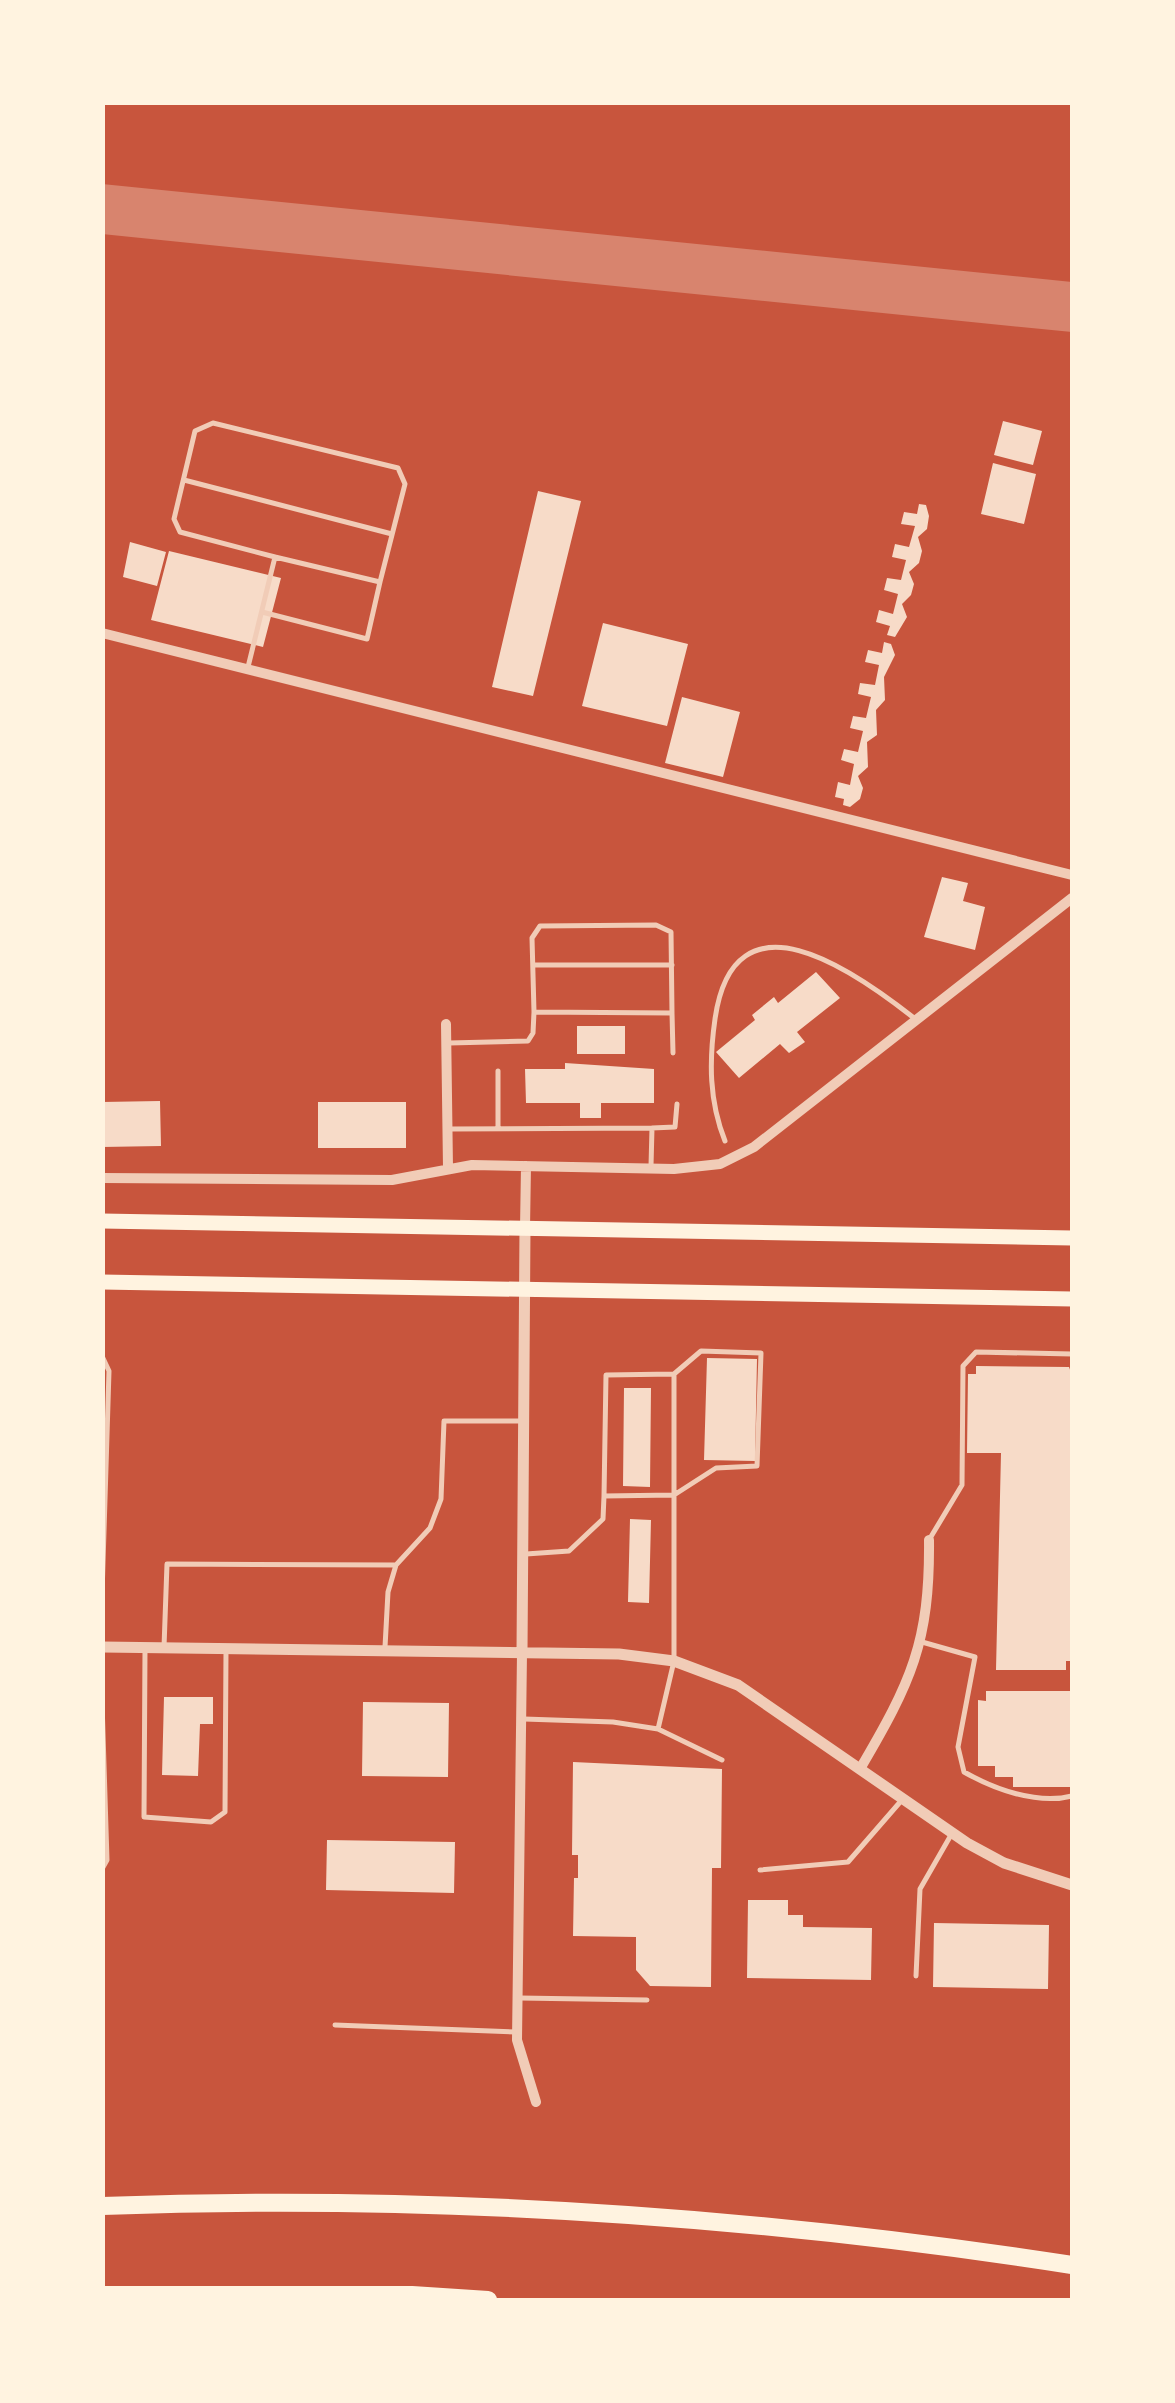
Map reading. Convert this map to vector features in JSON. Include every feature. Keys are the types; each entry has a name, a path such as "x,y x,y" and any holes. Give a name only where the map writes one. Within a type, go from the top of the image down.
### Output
{"highway":[{"path":"102,2206 379,2201 592,2210 777,2226 1070,2264"},
{"path":"102,2296 412,2295 488,2300"}],"main road":[{"path":"102,1221 1072,1238"},
{"path":"102,1282 1072,1299"}],"street":[{"path":"102,634 1072,875"},
{"path":"102,1178 392,1180 448,1168 697,1168 737,1157 1072,898"},
{"path":"446,1024 448,1168"},
{"path":"526,1166 516,2032 522,2067 536,2102"},
{"path":"860,1769 901,1700 922,1642 928,1612 930,1540"},
{"path":"102,1647 619,1654 674,1661 738,1684 952,1833 1004,1863 1072,1884"}],"lane":[{"path":"262,612 367,639 405,484 398,468 214,423 196,431 174,520 180,532 380,582"},
{"path":"184,480 392,534"},
{"path":"248,670 274,557"},
{"path":"446,1043 528,1040 533,1033 534,1012 532,938 540,926 656,925 672,932 673,1054"},
{"path":"725,1141 710,1077 710,1048 720,986 732,966 750,953 784,946 806,950 869,982 917,1020"},
{"path":"533,965 672,964"},
{"path":"534,1012 672,1012"},
{"path":"498,1071 498,1129"},
{"path":"447,1129 674,1127 677,1104"},
{"path":"651,1168 652,1128"},
{"path":"522,1554 569,1551 603,1519 606,1375 674,1374 701,1352 762,1353 757,1466 716,1468 674,1496 604,1496"},
{"path":"930,1540 962,1485 963,1366 968,1356 976,1352 1072,1354"},
{"path":"102,1356 108,1371 102,1595"},
{"path":"658,1728 674,1661 674,1374"},
{"path":"385,1651 388,1592 396,1566 430,1528 440,1499 444,1421 524,1421"},
{"path":"164,1648 167,1564 396,1566"},
{"path":"922,1642 975,1657 958,1747 964,1772 1009,1792 1055,1798 1072,1796"},
{"path":"145,1647 144,1817 211,1822 224,1812 226,1648"},
{"path":"102,1702 107,1860 102,1869"},
{"path":"521,1719 613,1722 658,1728 722,1760"},
{"path":"760,1870 848,1862 903,1798"},
{"path":"916,1976 920,1889 952,1833"},
{"path":"517,1998 647,2000"},
{"path":"334,2025 516,2032"}],"building":[{"path":"1003,421 1042,431 1033,465 994,455"},
{"path":"993,463 1036,474 1024,524 981,514"},
{"path":"538,491 581,501 533,696 492,687"},
{"path":"919,504 926,505 927,529 918,537 922,551 919,563 909,572 914,584 911,595 902,604 907,617 895,637 887,635 890,626 876,622 879,610 893,614 898,594 884,590 887,578 901,580 906,560 892,557 895,544 909,547 915,526 901,524 904,512 917,514"},
{"path":"130,542 166,552 157,586 123,577"},
{"path":"169,551 281,578 263,647 151,620"},
{"path":"603,623 688,644 667,726 582,706"},
{"path":"884,642 891,644 895,655 884,677 885,700 876,710 877,735 867,742 868,767 858,776 863,788 860,799 850,807 843,805 844,799 835,797 838,782 850,785 854,764 841,760 844,749 858,752 863,731 850,728 853,716 866,718 871,697 858,694 860,683 875,685 879,665 865,662 868,650 882,653"},
{"path":"682,697 740,712 723,777 665,763"},
{"path":"942,877 968,883 963,901 985,907 975,950 924,937"},
{"path":"816,972 840,998 797,1032 805,1042 789,1053 780,1044 739,1078 716,1052 755,1020 752,1015 774,997 778,1003"},
{"path":"577,1026 625,1026 625,1054 577,1054"},
{"path":"565,1063 654,1069 654,1103 601,1103 601,1118 580,1118 580,1103 526,1103 525,1069 565,1069"},
{"path":"160,1101 161,1146 102,1147 102,1102"},
{"path":"318,1102 406,1102 406,1148 318,1148"},
{"path":"707,1358 757,1359 755,1461 704,1460"},
{"path":"976,1366 1069,1367 1072,1375 1072,1661 1066,1661 1066,1670 996,1670 1001,1453 967,1453 968,1374 976,1374"},
{"path":"624,1388 651,1388 650,1487 623,1486"},
{"path":"630,1519 651,1520 649,1603 628,1602"},
{"path":"986,1691 1072,1691 1072,1787 1013,1787 1013,1777 995,1777 995,1766 978,1766 978,1700 986,1701"},
{"path":"164,1697 213,1697 213,1724 200,1724 198,1776 162,1775"},
{"path":"363,1702 449,1703 448,1777 362,1776"},
{"path":"573,1762 722,1769 721,1868 712,1868 711,1987 650,1986 636,1970 636,1937 573,1936 578,1855 572,1855"},
{"path":"327,1840 455,1842 454,1893 326,1890"},
{"path":"748,1900 788,1900 788,1915 803,1915 803,1927 872,1928 871,1980 747,1978"},
{"path":"934,1923 1049,1925 1048,1989 933,1987"}],"taxiway":[{"path":"102,209 1072,307"}]}
